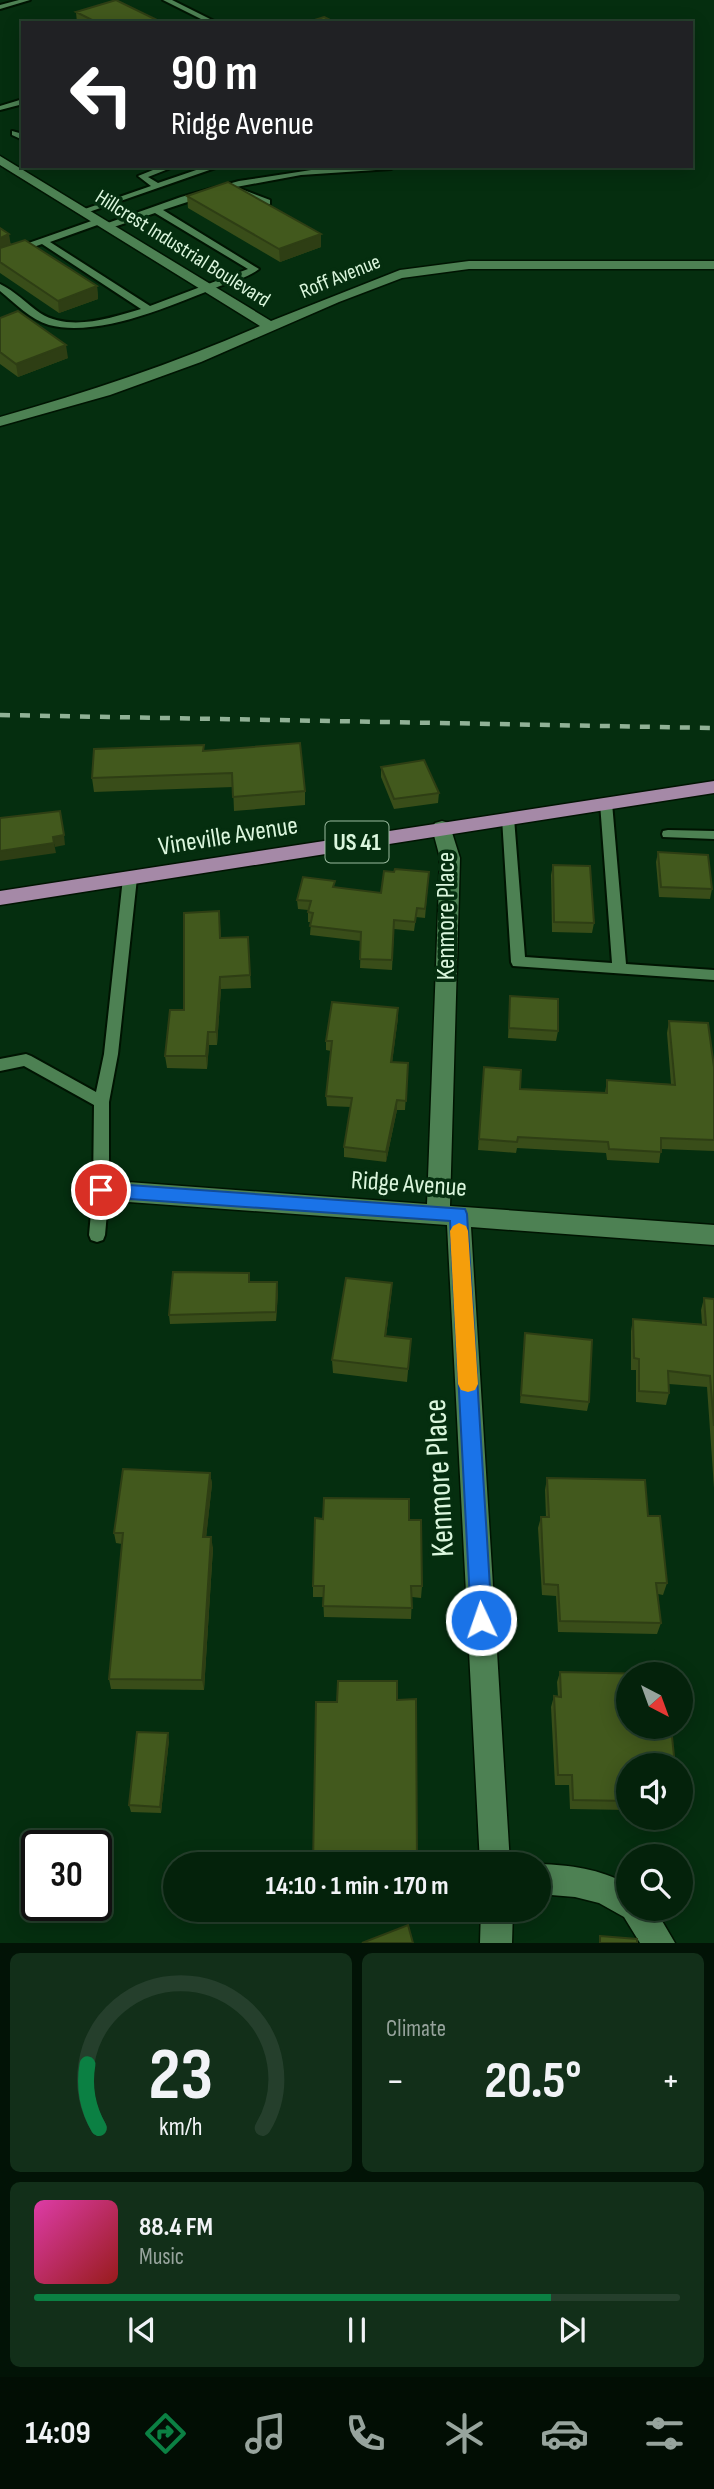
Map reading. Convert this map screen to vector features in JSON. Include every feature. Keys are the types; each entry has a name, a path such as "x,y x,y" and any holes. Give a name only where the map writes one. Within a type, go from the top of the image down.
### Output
{"main road":[{"name":"Vineville Avenue","path":"0,898 714,787"}],"street":[{"name":"Hillcrest Industrial Boulevard","path":"0,160 18,166 83,211 272,328"},
{"name":"Roff Avenue","path":"0,422 106,391 272,328 380,280 428,269 469,265 714,265"},
{"name":"Kenmore Place","path":"442,828 450,858 449,1214 494,1852"},
{"name":"Ridge Avenue","path":"101,1190 714,1235"},
{"path":"551,1880 588,1882 616,1893"},
{"path":"644,1921 659,1943"},
{"path":"496,1943 497,1922"}],"lane":[{"path":"0,7 27,0"},
{"path":"166,0 211,21"},
{"path":"0,108 21,102"},
{"path":"157,186 142,176 166,168"},
{"path":"83,211 210,168"},
{"path":"0,256 228,186 249,181 366,168"},
{"path":"228,186 267,202"},
{"path":"0,288 49,322 72,326 125,317 255,269 156,210"},
{"path":"43,241 148,309"},
{"path":"607,803 619,969"},
{"path":"508,818 518,962 714,975"},
{"path":"668,834 714,835"},
{"path":"97,1235 101,1190 102,1102 111,1054 130,878"},
{"path":"0,1065 26,1060 102,1102"}],"building":[{"path":"116,0 159,21 94,21 76,12"},
{"path":"324,17 332,21 311,21"},
{"path":"228,182 321,234 279,249 187,196"},
{"path":"0,228 9,234 0,238"},
{"path":"25,240 97,286 58,301 0,262 0,248"},
{"path":"18,311 66,345 16,364 0,352 0,318"},
{"path":"300,743 305,791 233,797 232,773 92,778 94,749 204,745 203,751"},
{"path":"424,760 439,793 394,799 381,767"},
{"path":"60,811 64,835 53,837 54,843 0,851 0,818"},
{"path":"658,852 708,855 712,889 661,887"},
{"path":"553,865 590,866 594,923 554,922"},
{"path":"395,869 429,872 425,909 417,908 415,922 394,920 392,960 360,959 361,932 310,926 313,913 308,912 311,901 297,900 303,877 335,881 333,887 381,893 384,871 394,872"},
{"path":"219,911 220,938 248,937 250,975 220,977 216,1032 208,1032 206,1056 165,1056 170,1010 184,1010 184,913"},
{"path":"510,996 558,999 558,1031 509,1028"},
{"path":"332,1002 398,1008 391,1062 408,1063 406,1101 397,1100 386,1152 344,1147 352,1098 326,1096 332,1041 326,1041"},
{"path":"669,1021 708,1023 714,1067 714,1140 661,1138 661,1152 609,1149 608,1142 518,1137 517,1142 479,1139 484,1067 521,1070 520,1089 607,1093 607,1080 675,1085"},
{"path":"173,1272 249,1273 249,1282 277,1282 276,1312 169,1315"},
{"path":"346,1278 392,1283 385,1336 411,1339 408,1369 332,1360"},
{"path":"704,1298 714,1299 714,1426 710,1376 668,1371 669,1393 639,1391 639,1359 634,1358 633,1319 706,1325"},
{"path":"525,1333 592,1340 589,1402 521,1395"},
{"path":"123,1469 210,1473 203,1537 211,1537 202,1680 109,1679 123,1533 114,1533"},
{"path":"547,1478 645,1480 648,1516 660,1516 667,1583 656,1583 661,1623 560,1621 558,1585 544,1584 541,1517 549,1517"},
{"path":"324,1498 409,1499 409,1520 421,1520 422,1586 411,1586 412,1608 323,1606 324,1586 313,1586 315,1518 323,1519"},
{"path":"560,1672 616,1673 616,1740 672,1740 674,1753 616,1753 616,1801 573,1800 572,1775 558,1775 554,1696 561,1697"},
{"path":"338,1681 397,1681 397,1700 416,1699 417,1852 313,1852 316,1702 337,1702"},
{"path":"137,1732 168,1733 160,1807 129,1805"},
{"path":"408,1925 413,1943 362,1943"},
{"path":"600,1936 637,1939 637,1943 600,1943"}],"railway":[{"path":"0,715 714,728"}],"slow traffic":[{"path":"459,1231 468,1384"}],"route":[{"path":"101,1190 458,1214 481,1620"}]}
